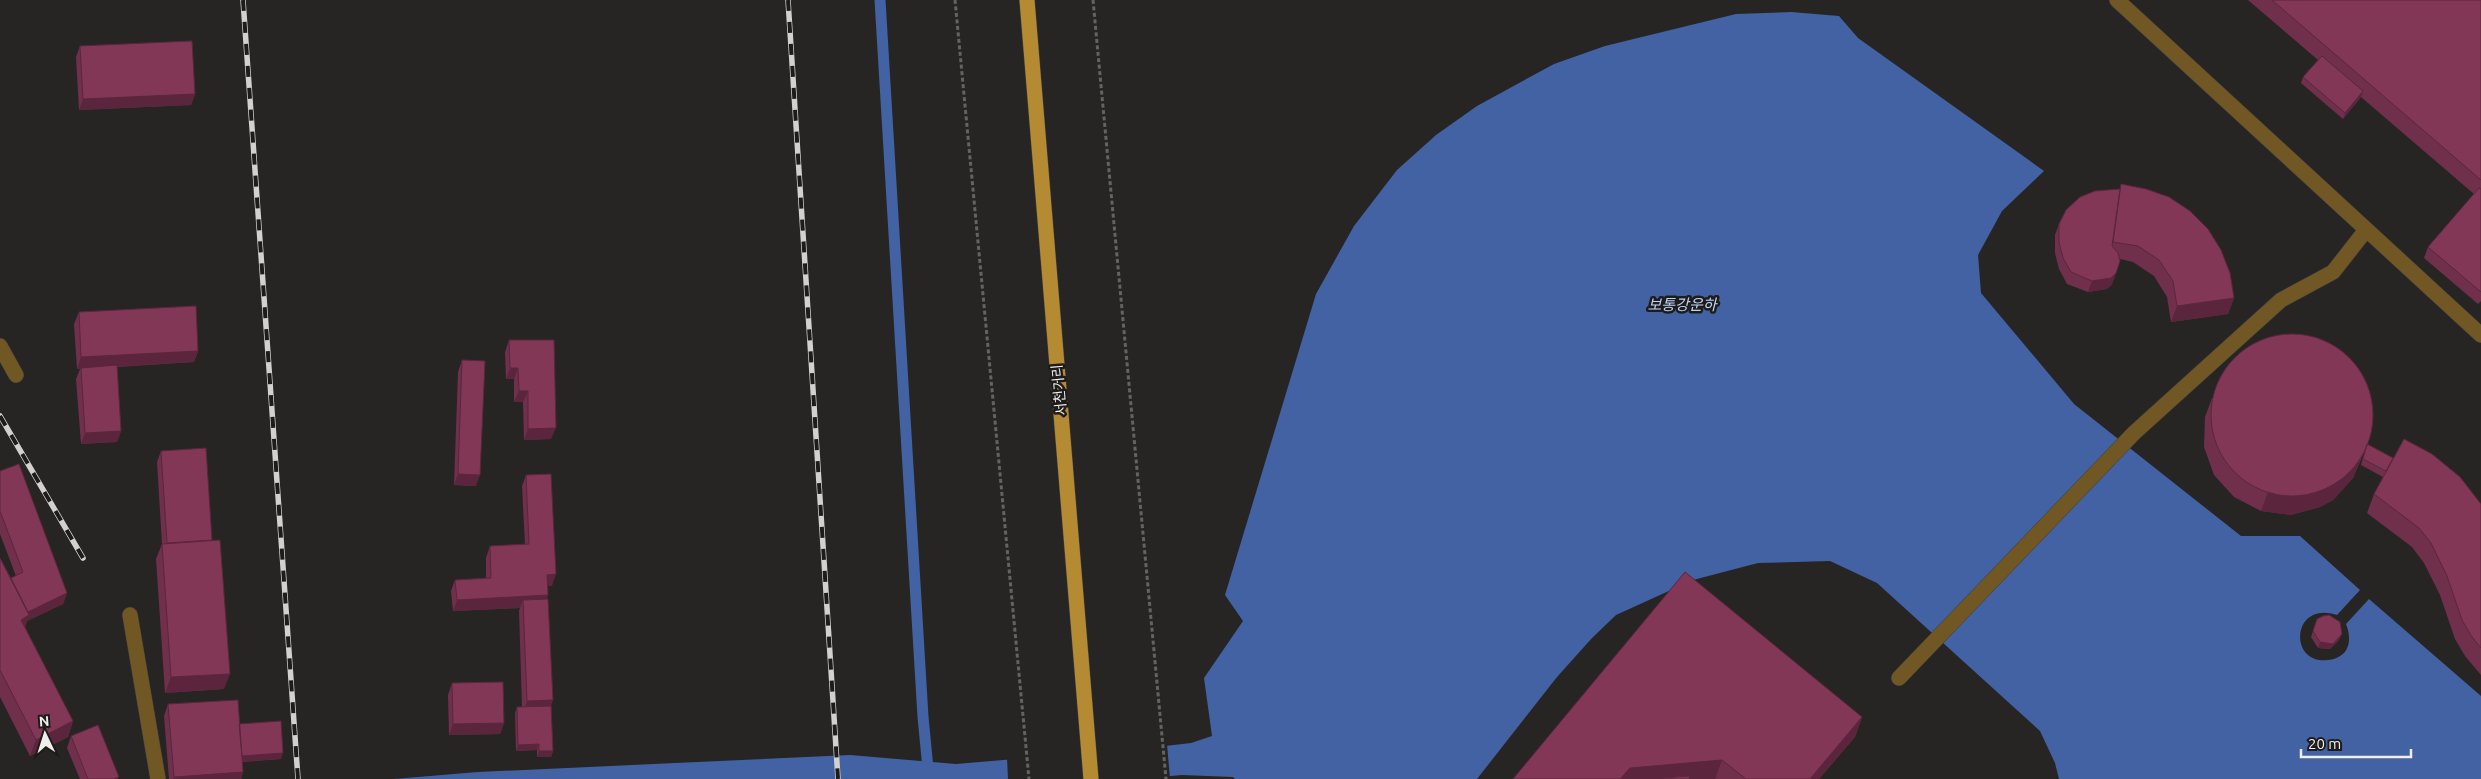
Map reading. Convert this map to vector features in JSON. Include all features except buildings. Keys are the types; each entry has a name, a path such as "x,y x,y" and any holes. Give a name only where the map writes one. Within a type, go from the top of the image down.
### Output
{"main road":[{"name":"서천거리","path":"1027,0 1091,779"}],"street":[{"path":"2117,0 2481,335"},
{"path":"1899,678 2134,433 2281,300 2333,272 2366,230"},
{"path":"0,346 16,375"},
{"path":"130,614 158,779"}],"path":[{"path":"955,0 1029,779"},
{"path":"1094,0 1113,225 1166,779"}],"water":[{"name":"보통강운하","path":"1791,12 1839,16 1858,38 2044,171 2002,211 1978,255 1981,293 2074,404 2241,536 2300,536 2360,590 2337,615 2322,613 2311,616 2303,624 2300,634 2301,644 2306,653 2315,659 2328,660 2343,654 2346,651 2349,640 2346,624 2369,599 2481,696 2481,779 2059,779 2055,763 2040,731 1877,583 1830,561 1758,563 1693,580 1616,615 1592,638 1557,677 1477,779 1235,779 1233,777 1182,775 1137,779 394,779 478,772 850,755 956,764 1165,746 1191,743 1212,736 1204,678 1243,621 1225,595 1316,294 1354,226 1397,170 1436,135 1477,106 1554,64 1605,46 1736,14"}],"pier":[{"path":"1167,744 1170,779 1008,779 1007,758"}],"waterway":[{"path":"880,0 923,717 929,779"}],"railway":[{"path":"243,0 298,779"},
{"path":"788,0 838,779"},
{"path":"0,416 83,558"}]}
